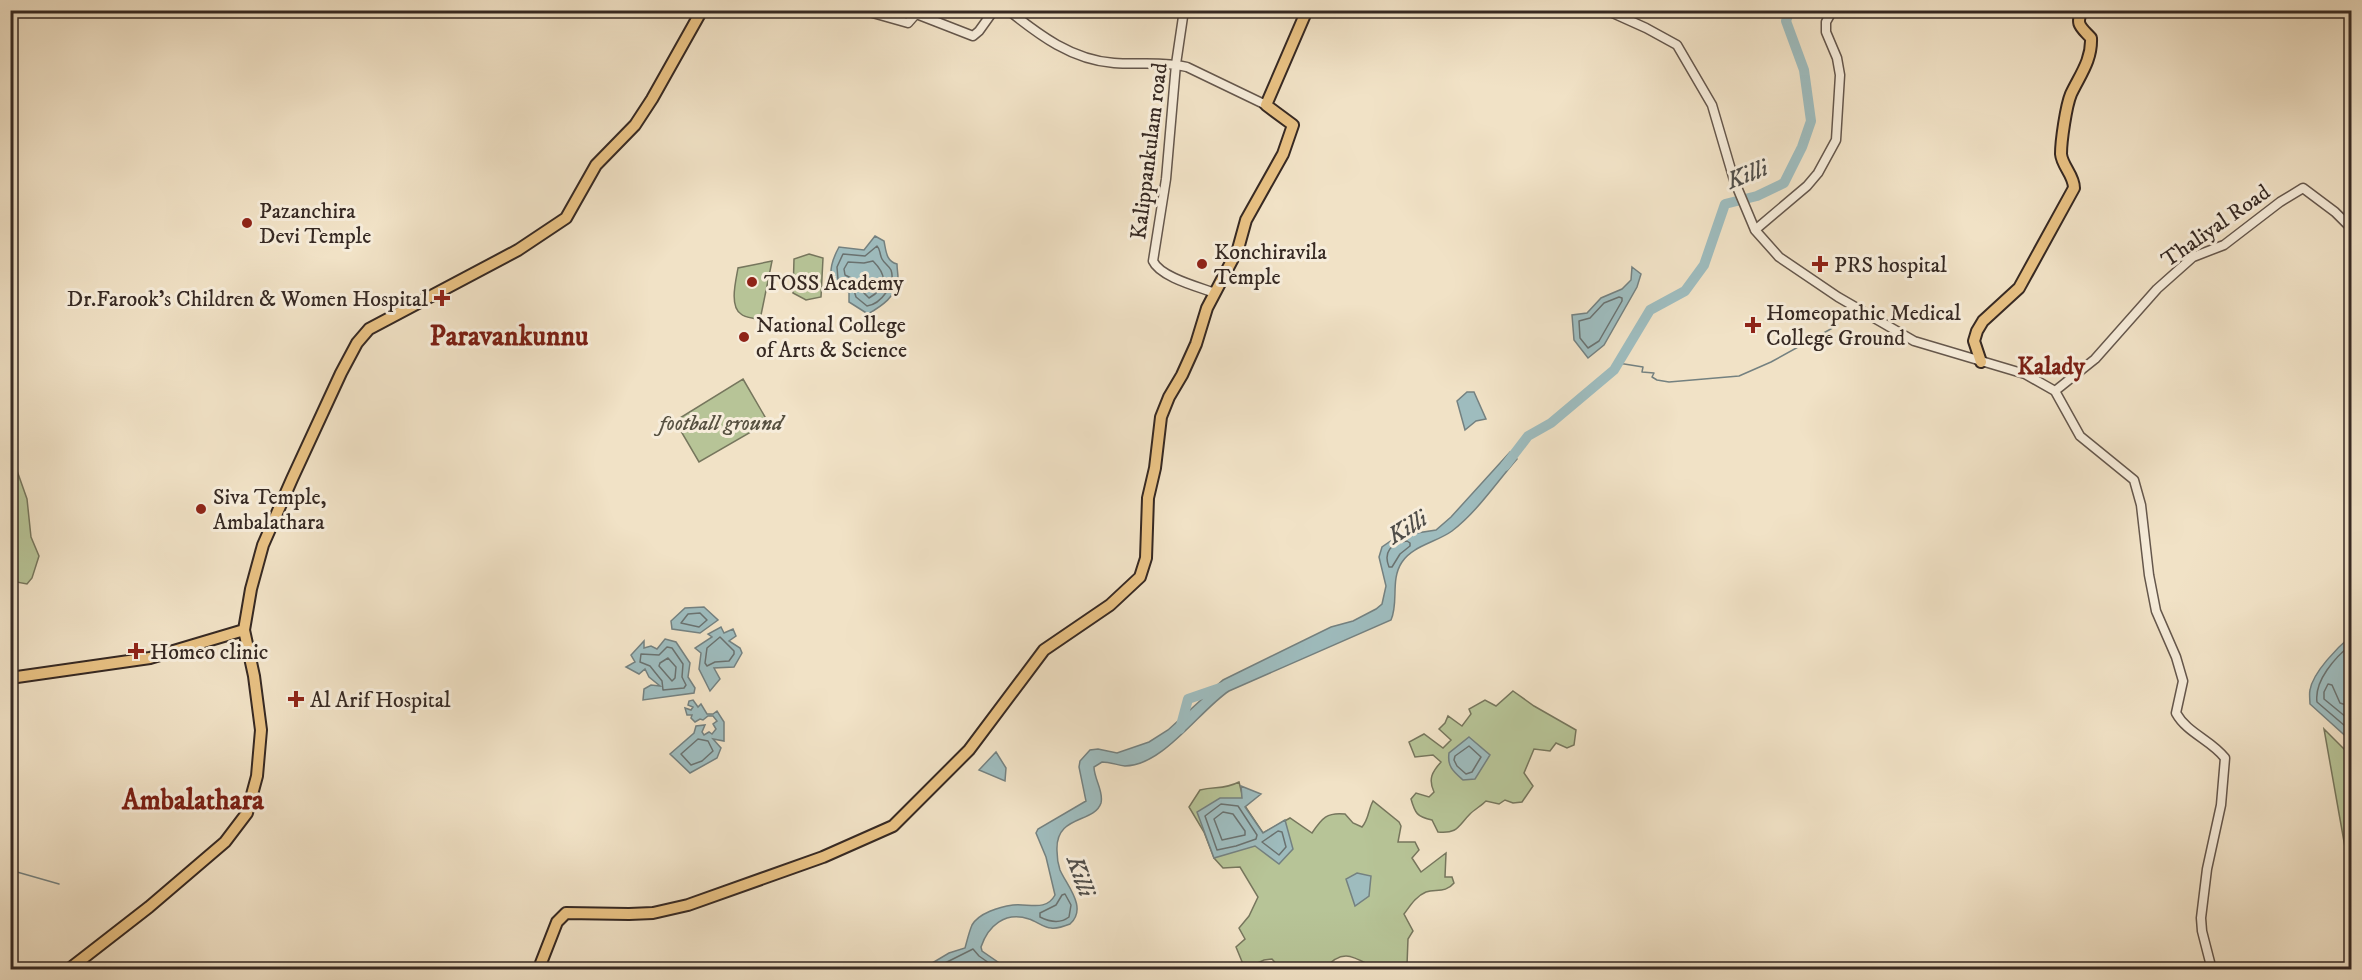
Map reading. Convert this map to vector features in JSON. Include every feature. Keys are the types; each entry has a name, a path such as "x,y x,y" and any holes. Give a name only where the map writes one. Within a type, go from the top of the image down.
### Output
{"main road":[{"path":"68,969 149,907 225,842 247,813 257,776 261,730 254,676 244,630 251,589 263,545 341,373 357,343 374,326 518,250 566,218 573,211 596,165 635,125 652,99 702,10"},
{"path":"540,969 557,922 566,913 654,913 688,905 700,899 759,881 871,837 893,826 969,750 1044,650 1110,605 1140,577 1146,558 1148,498 1155,468 1161,417 1196,344 1200,326 1215,293 1238,249 1246,220 1292,134 1293,125 1266,105 1307,10"},
{"path":"1981,362 1974,341 1977,331 1983,321 2019,288 2074,188 2071,174 2061,156 2070,96 2089,59 2091,49 2091,38 2079,27 2077,21 2082,10"},
{"path":"10,678 150,658 244,630"}],"street":[{"path":"862,10 908,23 915,15 919,15 973,36 979,32 994,10"},
{"path":"1008,10 1049,42 1083,57 1112,63 1176,64 1194,69 1266,105"},
{"name":"Kalippankulam road","path":"1184,10 1176,64 1166,179 1153,261 1157,267 1171,275 1215,293"},
{"path":"1606,10 1677,45 1712,105 1737,189 1755,230 1779,257 1838,297 1914,341 2025,374 2055,391 2080,436 2134,480 2138,488 2156,611 2176,657 2183,681 2176,713 2182,723 2220,751 2225,758 2221,805 2207,869 2200,921 2212,969"},
{"path":"1755,230 1807,186 1818,173 1836,140 1840,75 1837,58 1826,32 1826,22 1834,10"},
{"name":"Thaliyal Road","path":"2055,391 2095,359 2157,289 2193,257 2224,245 2280,202 2303,188 2335,212 2352,229"}],"green space":[{"path":"809,254 823,258 821,297 806,300 793,293 794,259"},
{"name":"TOSS Academy","path":"772,261 760,320 747,317 737,310 735,305 738,268"},
{"name":"football ground","path":"743,379 768,422 699,462 675,421"},
{"path":"11,465 15,465 27,499 31,537 39,556 32,578 27,584 11,581"},
{"path":"1513,691 1576,730 1574,745 1567,748 1556,743 1550,751 1534,749 1524,773 1533,786 1522,802 1513,803 1505,800 1499,804 1486,801 1454,830 1438,832 1432,820 1417,814 1411,799 1416,793 1429,797 1434,792 1431,783 1432,776 1441,762 1433,755 1415,757 1409,742 1424,734 1443,748 1451,740 1439,729 1448,716 1462,726 1471,714 1469,709 1485,700 1496,706"},
{"path":"2324,729 2351,756 2351,881"},
{"path":"1239,782 1245,806 1263,833 1290,818 1312,833 1319,823 1334,814 1345,814 1353,823 1362,827 1373,801 1399,822 1401,826 1398,842 1415,842 1419,850 1412,858 1421,872 1446,853 1445,877 1452,877 1454,883 1444,889 1422,894 1404,914 1413,931 1408,939 1407,965 1401,969 1380,970 1356,958 1344,956 1331,962 1324,969 1281,969 1272,959 1264,960 1245,969 1236,947 1245,939 1239,928 1249,916 1258,897 1240,867 1223,868 1214,858 1204,832 1189,807 1200,790"}],"water":[{"path":"875,236 884,241 889,258 897,264 898,278 892,295 868,314 849,302 849,292 832,284 831,270 839,247 864,250"},
{"path":"1632,267 1641,274 1637,287 1604,345 1588,358 1574,340 1572,315 1587,313 1601,298 1622,289 1631,280"},
{"path":"1467,392 1474,392 1486,419 1476,421 1465,430 1457,401"},
{"path":"1510,452 1517,459 1470,515 1452,531 1418,548 1402,562 1396,576 1391,620 1229,691 1167,747 1139,764 1125,766 1102,762 1094,767 1102,798 1101,803 1091,814 1068,825 1058,839 1059,868 1077,904 1075,918 1070,924 1048,928 1020,917 1012,917 999,922 988,933 981,947 982,951 1008,969 922,969 949,953 965,948 972,925 984,914 1008,906 1042,905 1055,895 1046,857 1036,833 1038,829 1086,801 1079,767 1080,761 1090,750 1098,749 1117,753 1149,742 1168,730 1223,680 1331,627 1353,621 1376,609 1382,604 1386,586 1379,557 1382,547 1398,536 1436,530 1451,517"},
{"path":"704,607 718,620 700,633 672,629 671,621 685,608"},
{"path":"721,627 724,633 733,629 736,636 729,641 740,648 742,653 734,667 714,668 720,679 710,691 699,669 701,653 695,648 712,637 708,634"},
{"path":"2351,636 2351,672 2346,680 2351,699 2351,741 2310,704 2310,690 2321,668"},
{"path":"665,639 676,642 690,663 688,677 695,688 694,693 643,700 644,689 651,685 660,686 649,677 645,669 639,674 626,667 635,662 631,655 644,641 644,648 651,646 657,649"},
{"path":"693,700 698,707 701,704 707,714 717,711 724,722 724,741 713,739 721,748 717,758 690,773 670,754 694,733 696,726 705,725 702,732 704,735 709,732 712,734 716,729 713,724 717,721 713,716 708,716 695,722 691,718 692,715 687,715 685,708 691,710 693,707 688,705 689,701"},
{"path":"1469,737 1490,755 1475,779 1463,780 1450,766 1449,753"},
{"path":"996,752 1006,768 1005,781 979,770"},
{"path":"1241,786 1261,794 1245,807 1263,833 1285,820 1293,849 1279,864 1255,846 1214,858 1197,812 1220,798 1242,798"},
{"path":"1357,873 1371,876 1369,896 1355,906 1346,879"}],"waterway":[{"name":"Killi","path":"1505,466 1528,436 1551,423 1614,370 1650,310 1685,291 1704,265 1725,204 1757,196 1784,183 1802,147 1811,121 1804,70 1786,21 1790,10"},
{"path":"1618,363 1643,367 1642,372 1654,373 1652,377 1669,382 1739,376 1771,362 1838,325"},
{"name":"Killi","path":"1180,729 1188,699 1223,687"},
{"path":"10,870 59,884"}],"place":[{"name":"Pazanchira Devi Temple","path":"247,223"},
{"name":"Konchiravila Temple","path":"1202,264"},
{"name":"PRS hospital","path":"1820,264"},
{"name":"TOSS Academy","path":"752,282"},
{"name":"Dr.Farook's Children & Women Hospital","path":"442,298"},
{"name":"Homeopathic Medical College Ground","path":"1753,325"},
{"name":"National College of Arts & Science","path":"744,337"},
{"name":"Siva Temple, Ambalathara","path":"201,509"},
{"name":"Homeo clinic","path":"136,651"},
{"name":"Al Arif Hospital","path":"296,699"}],"district":[{"name":"Paravankunnu","path":"509,335"},
{"name":"Kalady","path":"2051,366"},
{"name":"Ambalathara","path":"193,799"}]}
